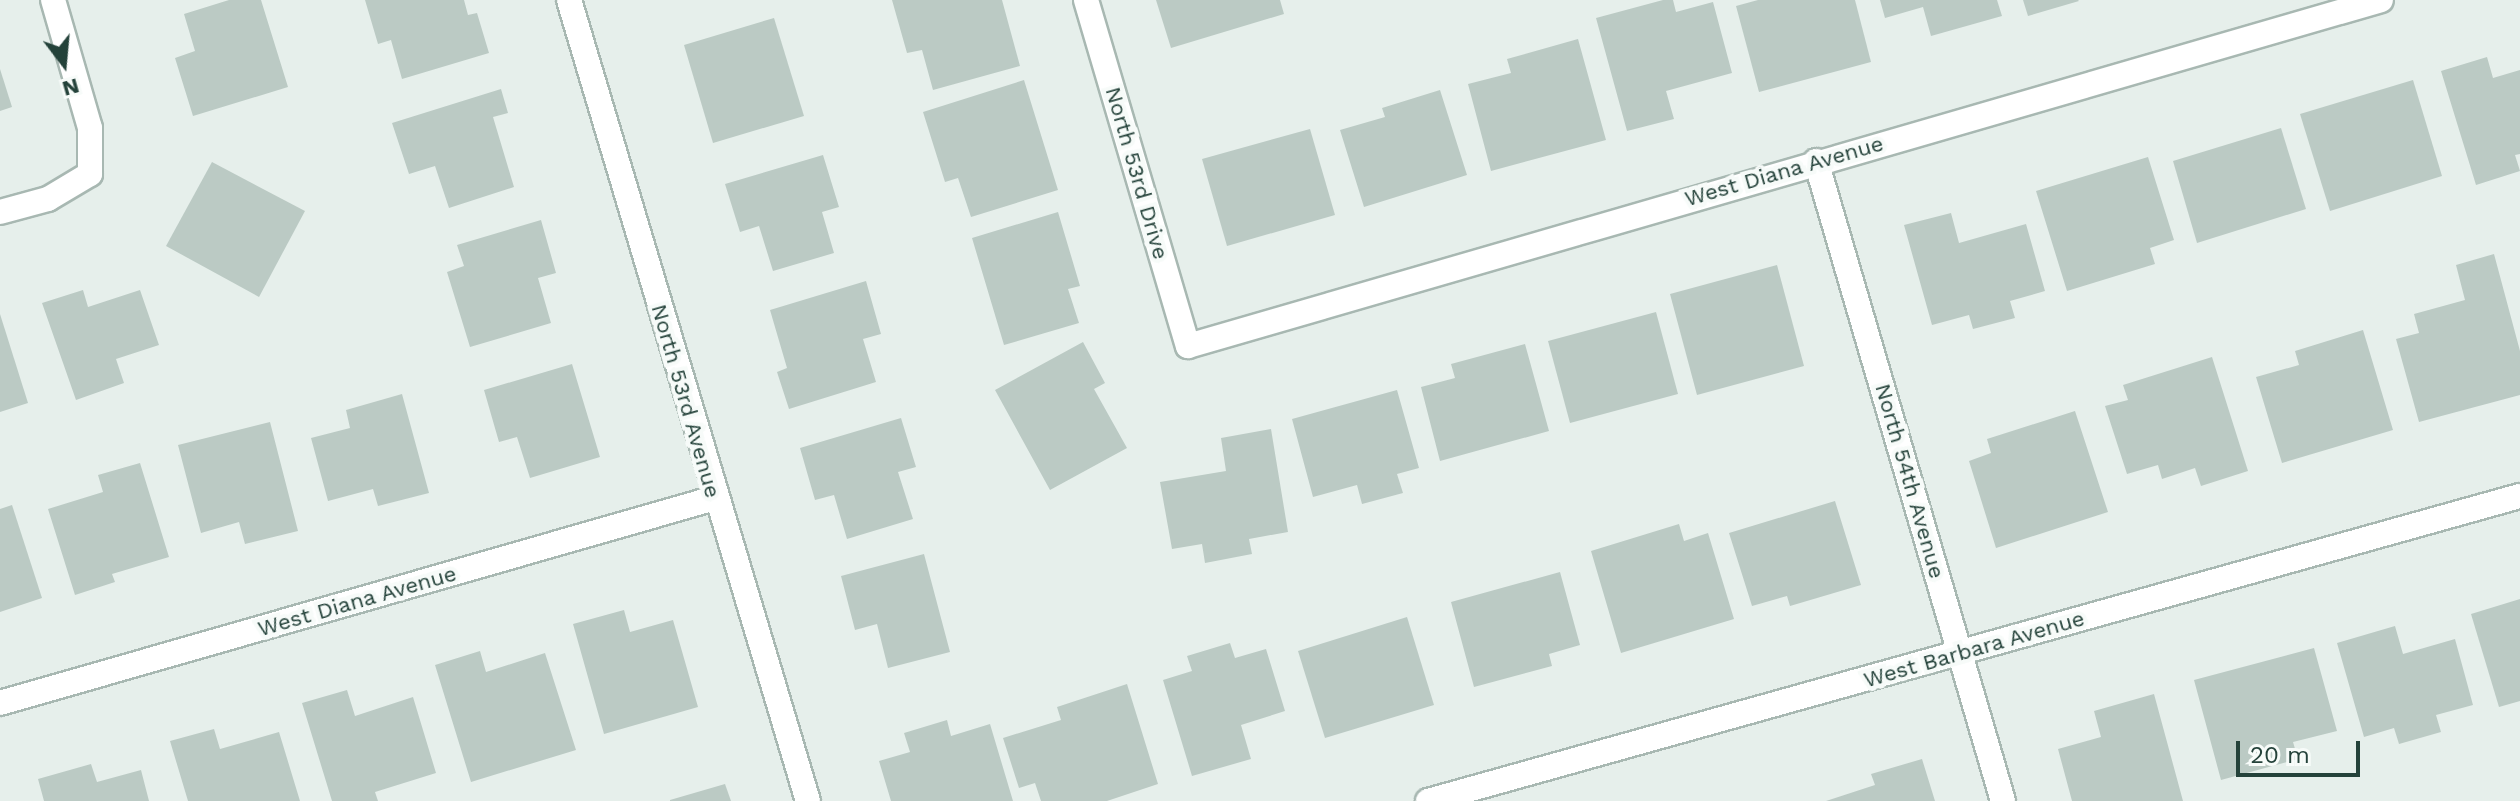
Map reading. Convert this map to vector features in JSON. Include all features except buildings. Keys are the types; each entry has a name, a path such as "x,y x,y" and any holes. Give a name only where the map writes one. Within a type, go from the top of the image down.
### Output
{"street":[{"path":"0,212 48,199 90,174 90,128 53,0"},
{"name":"North 53rd Drive","path":"1086,0 1188,346"},
{"name":"West Diana Avenue","path":"1188,346 1816,161 2381,0"},
{"name":"North 53rd Avenue","path":"575,2 715,498 808,801"},
{"name":"North 54th Avenue","path":"1816,161 2003,801"},
{"name":"West Barbara Avenue","path":"1428,801 2520,496"},
{"name":"West Diana Avenue","path":"0,703 715,498"}]}
